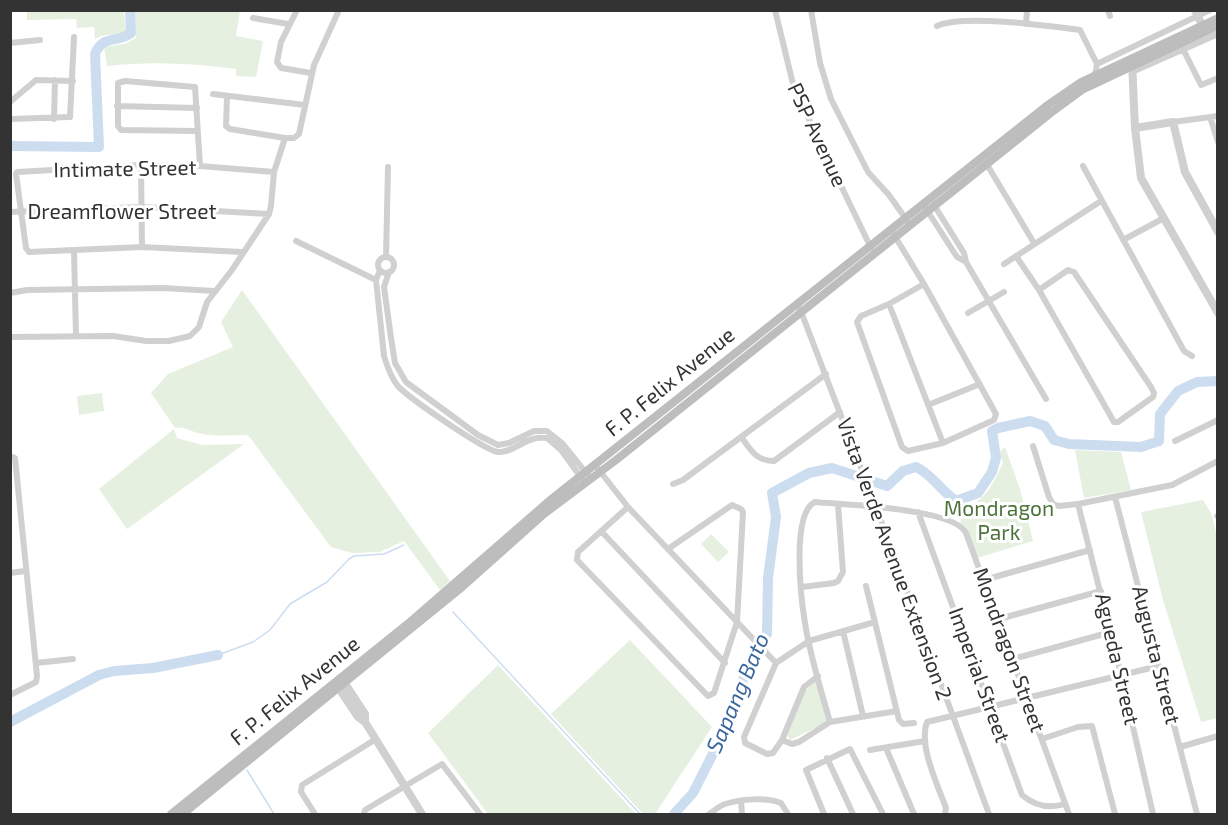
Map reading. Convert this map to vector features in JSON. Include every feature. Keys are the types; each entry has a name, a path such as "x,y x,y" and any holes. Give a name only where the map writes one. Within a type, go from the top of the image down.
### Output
{"main road":[{"name":"F. P. Felix Avenue","path":"171,814 480,572 585,478 928,207 1053,101 1095,75 1132,69 1202,25 1218,18"},
{"name":"F. P. Felix Avenue","path":"984,161 1082,90 1132,69 1218,26"},
{"name":"F. P. Felix Avenue","path":"183,814 340,682"}],"street":[{"path":"297,10 281,42 278,65 281,68 311,73"},
{"path":"227,96 226,126 230,129 294,138 299,134 311,73 339,10"},
{"name":"PSP Avenue","path":"775,10 794,88 872,251"},
{"path":"811,10 820,63 831,99 868,172 890,195 908,221"},
{"path":"1026,24 1027,10"},
{"path":"1097,64 1196,13 1210,10"},
{"path":"1196,13 1202,25"},
{"path":"253,18 288,24"},
{"path":"937,26 959,22 1026,24 1080,30 1097,64 1095,75"},
{"path":"1217,311 1141,178 1135,128 1132,69 1218,34"},
{"path":"10,119 69,119 71,116 74,37"},
{"path":"10,43 40,40"},
{"path":"1184,49 1200,84 1218,78"},
{"path":"10,102 36,80 73,81"},
{"path":"54,119 55,80"},
{"path":"197,131 124,131 118,126 118,83 124,81 195,87 197,90 200,166"},
{"path":"213,94 305,105"},
{"path":"117,106 197,108"},
{"path":"1135,128 1218,116"},
{"path":"1210,117 1218,142"},
{"path":"1173,122 1185,172 1218,232"},
{"path":"10,337 112,336 146,341 169,341 190,336 199,327 207,302 269,214 274,172 285,138"},
{"path":"984,161 1034,243"},
{"path":"141,165 142,247"},
{"name":"Intimate Street","path":"74,250 29,252 26,248 17,172 141,165 200,166 274,172"},
{"path":"1083,166 1184,351 1192,356"},
{"path":"386,257 388,167"},
{"path":"1004,264 1101,201"},
{"name":"Dreamflower Street","path":"10,212 142,207 269,214"},
{"path":"928,207 957,257 966,262 1046,399"},
{"path":"1123,240 1164,218"},
{"path":"893,233 924,284 980,384 996,417 994,420 943,443 910,451 902,447 857,324 861,316 890,304 924,284"},
{"path":"296,241 376,280"},
{"path":"76,336 74,250 142,247 243,252"},
{"path":"1016,256 1039,290 1114,422 1118,422 1154,397 1153,390 1072,270 1068,270 1039,290"},
{"path":"386,257 391,258 394,262 394,267 389,272 384,287 396,363 406,382 478,435 498,445 509,443 534,431 547,431 562,443 585,478 561,450 547,438 534,438 509,451 497,452 443,420 398,386 387,368 384,356 376,280 380,270 378,265 380,260 386,257"},
{"path":"380,270 384,273 389,272"},
{"path":"10,293 27,290 163,288 215,291"},
{"path":"968,314 1004,292"},
{"path":"890,304 943,443"},
{"name":"Vista Verde Avenue Extension 2","path":"799,307 876,507 951,716 989,814"},
{"path":"387,368 396,363"},
{"path":"673,484 741,438 826,374"},
{"path":"927,405 980,384"},
{"path":"741,438 755,456 763,460 774,461 840,412"},
{"path":"443,420 449,414"},
{"path":"1175,441 1218,420"},
{"path":"1033,446 1053,504 1059,506 1172,485 1218,462"},
{"path":"10,695 36,682 37,676 15,458 11,456"},
{"path":"598,468 628,507 776,663"},
{"name":"Augusta Street","path":"1115,497 1197,814"},
{"name":"Mondragon Street","path":"830,722 805,622 799,564 802,523 807,508 815,502 876,507 918,512 961,525 999,619 1070,814"},
{"name":"Agueda Street","path":"1078,504 1111,632 1153,814"},
{"path":"628,507 578,552 577,560 708,696 714,693 737,622 741,509 732,505 668,549"},
{"path":"802,587 834,583 838,581 843,572 838,505"},
{"name":"Imperial Street","path":"918,512 1022,795 1029,801 1040,805 1054,807 1065,804"},
{"path":"601,531 725,663"},
{"path":"984,580 1090,550"},
{"path":"10,573 25,571"},
{"path":"866,586 901,723 914,723"},
{"path":"999,619 1101,591"},
{"path":"818,676 804,687 782,740 771,754 745,743 744,737 776,663 809,641 875,622"},
{"path":"843,631 863,716"},
{"path":"1013,659 1111,632"},
{"path":"36,663 73,659"},
{"path":"945,814 946,808 930,766 925,741 927,722 1159,666"},
{"path":"340,682 358,717 376,739 422,814"},
{"path":"782,740 792,744 800,742 830,722 897,711"},
{"path":"1042,739 1078,727 1092,726 1114,814"},
{"path":"1180,747 1216,737 1218,744"},
{"path":"315,814 301,792 302,785 376,739"},
{"path":"870,750 925,741"},
{"path":"886,748 914,814"},
{"path":"824,814 806,772 807,768 851,749 883,814"},
{"path":"827,758 853,814"},
{"path":"364,814 365,810 442,764 480,814"},
{"path":"741,801 742,814"},
{"path":"709,814 722,805 741,801 777,801 784,806 788,814"}],"green space":[{"path":"135,10 240,11 236,36 263,41 256,77 236,76 236,69 188,64 155,63 107,66 104,47 125,44 136,38"},
{"path":"27,11 124,11 126,32 95,39 94,27 77,28 76,19 27,20"},
{"path":"242,290 450,581 440,590 404,541 380,552 352,553 331,547 248,435 211,435 175,428 151,393 168,374 233,347 221,322"},
{"path":"102,393 104,411 79,415 77,396"},
{"path":"174,429 177,438 202,445 244,444 127,529 99,489"},
{"name":"Mondragon Park","path":"1005,447 1020,489 1033,541 977,558 965,526 960,523 964,509 979,500 992,484 1003,463 999,452"},
{"path":"1075,450 1121,452 1131,490 1084,498"},
{"path":"1203,500 1212,515 1217,537 1218,718 1201,722 1163,600 1141,512"},
{"path":"711,534 729,552 718,562 701,544"},
{"path":"630,640 712,727 655,814 643,814 551,714"},
{"path":"498,665 636,814 488,814 428,733"},
{"path":"817,680 829,721 790,740 787,735 805,691"}],"waterway":[{"path":"10,146 99,147 95,54 106,41 131,33 130,10"},
{"name":"Sapang Bato","path":"674,814 693,793 722,736 750,661 767,634 768,578 776,517 772,493 809,473 832,468 887,486 903,471 916,467 956,501 978,493 992,472 996,458 992,431 998,428 1030,421 1045,426 1054,440 1069,444 1141,447 1159,441 1160,414 1178,391 1197,382 1218,381"},
{"path":"218,655 253,642 270,630 290,604 327,582 354,556 384,554 404,545"},
{"path":"453,612 640,814"},
{"path":"10,722 99,675 114,671 153,668 218,655"},
{"path":"247,770 274,814"}]}
